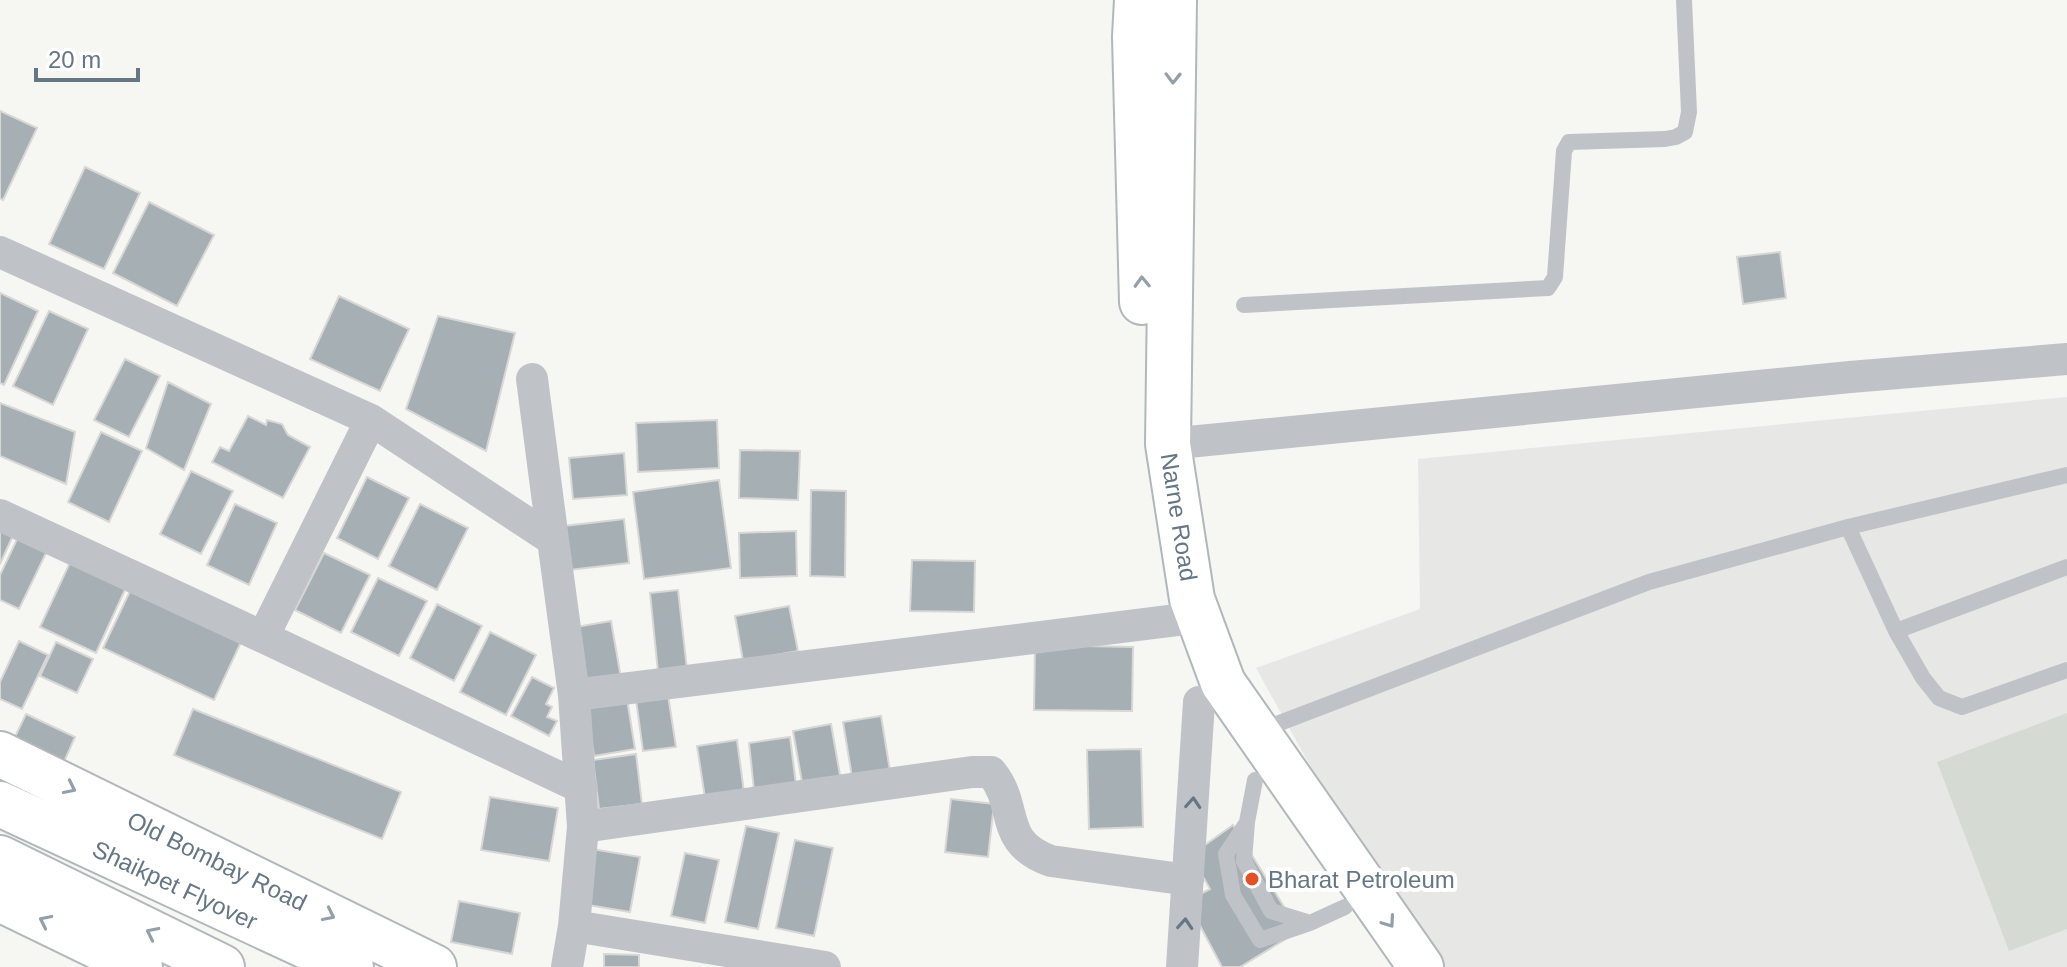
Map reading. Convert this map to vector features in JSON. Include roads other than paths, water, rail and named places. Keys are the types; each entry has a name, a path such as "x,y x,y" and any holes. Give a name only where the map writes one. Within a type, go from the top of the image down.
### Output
{"main road":[{"name":"Narne Road","path":"1137,0 1142,446 1156,537 1177,620 1199,702 1255,780 1328,915 1385,967"},
{"name":"Narne Road","path":"1174,0 1168,444 1192,599 1223,683 1421,967"},
{"name":"Old Bombay Road","path":"0,754 434,967"},
{"name":"Shaikpet Flyover","path":"0,804 351,967"},
{"path":"0,858 222,967"},
{"path":"0,899 140,967"}],"street":[{"path":"0,252 371,420 553,540"},
{"path":"1168,444 2067,359"},
{"path":"532,379 574,695 582,788 583,827 567,967"},
{"path":"263,637 371,420"},
{"path":"0,515 582,788"},
{"path":"574,695 1177,620"},
{"path":"1182,967 1199,702"},
{"path":"583,827 972,772 991,772 999,782 1015,835 1033,855 1051,861 1188,880"},
{"path":"574,926 825,967"}],"lane":[{"path":"1244,305 1548,288 1555,277 1564,151 1569,142 1665,139 1685,132 1689,112 1684,0"},
{"path":"1256,733 1649,582 1848,527 2067,475"},
{"path":"1848,527 1896,631 1923,678 1939,698 1962,707 2067,670"},
{"path":"1896,631 2067,567"},
{"path":"1255,780 1244,861 1271,911 1328,915"},
{"path":"1247,822 1226,854 1233,895 1260,940 1328,915"}],"place":[{"name":"Bharat Petroleum","path":"1252,879"}]}
